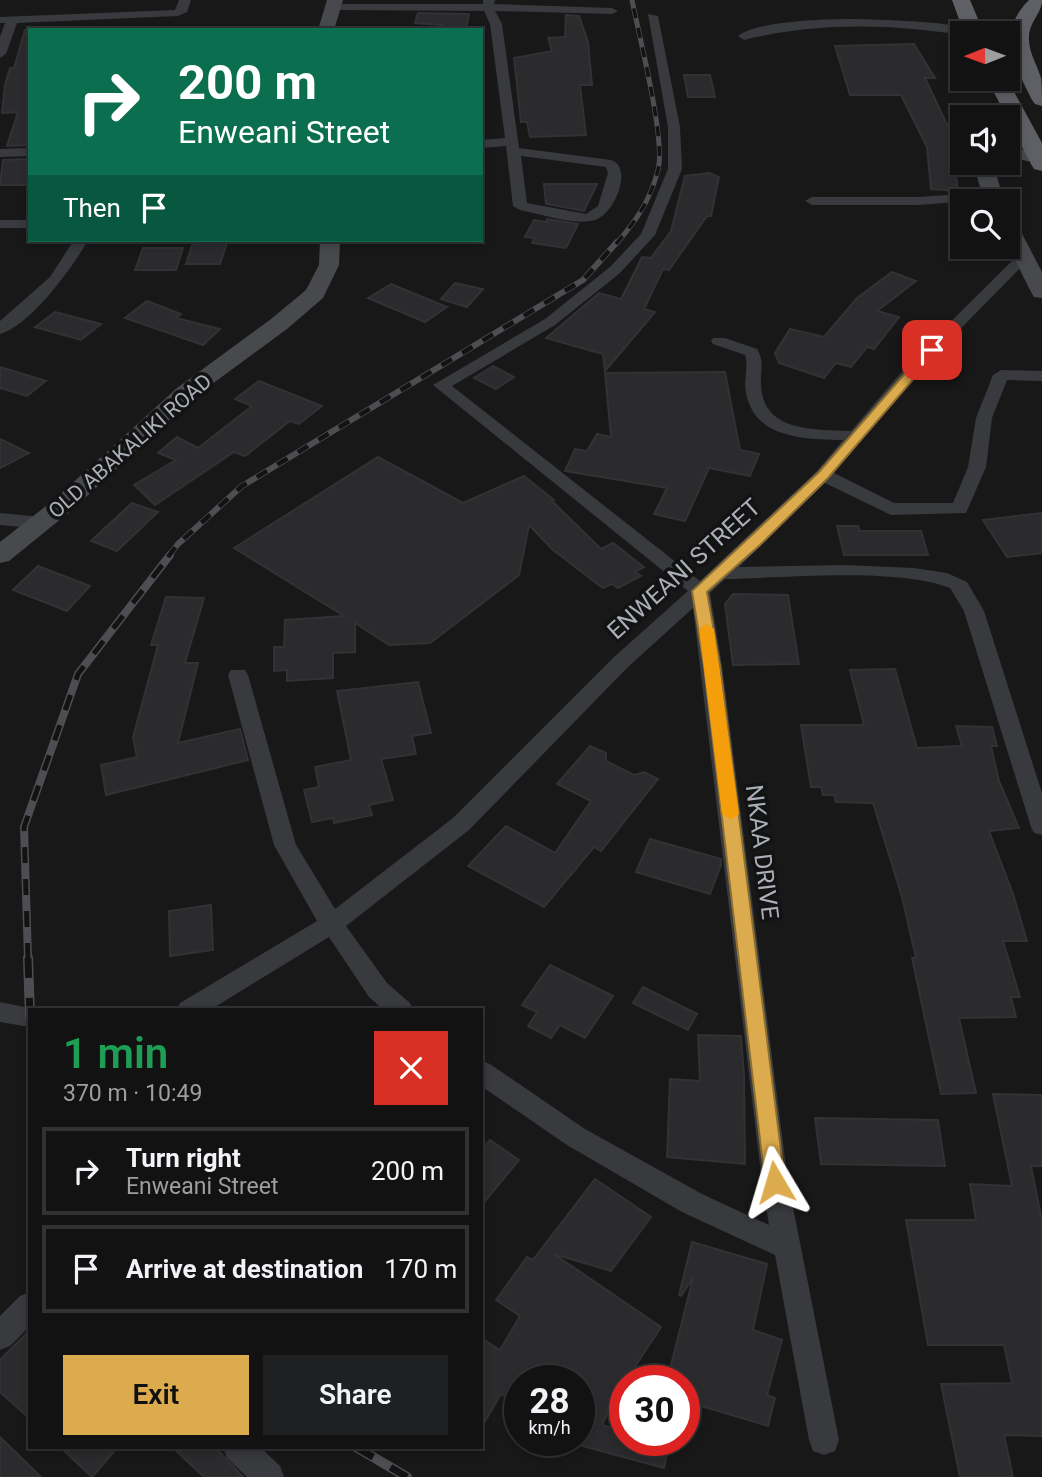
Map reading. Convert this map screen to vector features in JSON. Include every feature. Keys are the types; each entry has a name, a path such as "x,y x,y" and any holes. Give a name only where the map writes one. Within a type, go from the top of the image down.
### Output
{"highway":[{"path":"961,0 969,21"},
{"path":"1040,0 1024,15 1017,34 1027,69 1042,100"},
{"path":"1002,91 1027,155"}],"main road":[{"path":"327,28 333,4"},
{"name":"OLD ABAKALIKI ROAD","path":"0,555 42,523 185,393 279,324 315,293 328,265 330,242"},
{"path":"1020,249 1042,292"}],"street":[{"path":"0,54 6,20 178,13 183,10 185,0"},
{"path":"333,4 488,4 612,10"},
{"path":"483,144 512,147 611,164 615,173 606,207 596,217 586,218 520,206 512,147 496,24 488,4"},
{"path":"652,16 674,127 675,169 648,235 615,270 550,322 441,385 531,454 699,591"},
{"path":"744,36 811,22 920,25 950,29"},
{"path":"0,153 28,152"},
{"path":"812,201 950,200"},
{"path":"0,224 28,224"},
{"path":"0,329 52,286 66,269 80,242"},
{"name":"ENWEANI STREET","path":"192,1008 334,923 461,824 621,662 823,475 916,365 1024,257"},
{"path":"719,341 751,352 756,361 753,390 757,410 764,420 776,427 798,431 856,436"},
{"path":"823,475 891,509 960,509 976,467 984,418 1001,375 1042,376"},
{"path":"0,519 42,523"},
{"path":"720,573 888,573 937,576 958,584 974,611 1042,827"},
{"name":"NKAA DRIVE","path":"699,591 712,666 775,1182 824,1440"},
{"path":"237,676 285,845 311,893 379,990 399,1008"},
{"path":"0,1012 28,1017"},
{"path":"483,1073 576,1137 692,1203 788,1247"},
{"path":"0,1336 28,1308"},
{"path":"240,1449 270,1477"}],"building":[{"path":"418,13 469,14 466,28 442,28 443,25 415,23"},
{"path":"566,15 579,16 588,42 592,85 580,85 586,135 530,137 527,122 521,122 514,58 552,51 548,38 565,37"},
{"path":"25,30 28,30 28,145 7,146 18,112 2,113 5,85 10,68 14,68"},
{"path":"914,44 935,78 925,78 950,131 950,175 956,175 958,189 931,189 927,147 901,95 850,95 835,46"},
{"path":"684,75 710,75 715,97 688,97"},
{"path":"28,159 28,185 0,185 3,160"},
{"path":"709,173 719,177 711,216 707,216 669,270 663,269 644,309 655,312 605,371 603,354 546,338 599,293 621,299 642,257 651,258 671,231 685,176"},
{"path":"544,184 597,184 584,211 546,204"},
{"path":"547,219 578,224 566,248 532,243 535,238 525,237 534,220 547,222"},
{"path":"193,242 227,242 220,264 186,264"},
{"path":"143,248 183,248 176,270 135,270"},
{"path":"892,272 916,281 877,311 899,317 874,349 867,347 851,367 836,363 824,378 779,363 775,353 790,329 824,337 857,298"},
{"path":"455,283 483,289 467,307 441,299"},
{"path":"391,284 447,307 425,322 368,298"},
{"path":"147,301 181,314 176,318 220,329 203,345 125,318"},
{"path":"55,312 101,324 81,340 35,327"},
{"path":"493,366 514,377 496,389 474,378"},
{"path":"0,367 46,381 27,396 0,388"},
{"path":"725,372 740,450 759,454 750,476 709,468 685,521 654,514 667,488 565,471 575,449 587,451 597,434 611,437 605,373"},
{"path":"259,381 322,406 299,424 290,421 245,456 234,452 155,505 134,485 176,460 158,453 177,437 198,448 252,406 235,399"},
{"path":"0,439 29,453 0,468"},
{"path":"378,457 463,503 524,476 554,500 552,501 601,549 613,543 644,567 635,572 641,576 618,588 612,584 603,588 553,550 529,525 519,575 430,643 389,645 355,623 355,652 333,653 333,678 287,681 287,670 274,671 274,647 284,647 285,620 344,616 234,548"},
{"path":"132,503 158,512 117,551 91,541"},
{"path":"1042,513 1042,553 1007,557 983,520"},
{"path":"837,526 858,526 860,531 921,531 928,555 844,555"},
{"path":"38,566 90,586 67,611 13,590"},
{"path":"733,594 788,595 799,664 733,665 725,604"},
{"path":"166,597 204,598 185,663 198,663 178,743 240,729 248,760 106,795 101,765 137,757 133,737 158,645 151,645"},
{"path":"895,669 917,748 962,746 956,726 992,727 997,746 991,746 999,781 1019,828 989,831 1013,894 1027,941 1003,941 1020,997 1011,997 1016,1017 959,1018 976,1093 941,1094 902,897 873,803 836,802 834,795 823,795 821,787 811,787 801,725 864,725 850,670"},
{"path":"418,682 431,733 412,736 416,754 381,759 393,800 369,805 372,815 334,823 333,818 312,822 304,790 319,787 315,767 351,760 337,691"},
{"path":"590,746 606,753 606,761 634,775 644,772 658,779 601,851 594,847 544,907 468,866 506,826 555,853 591,801 557,784"},
{"path":"650,839 721,859 710,894 636,872"},
{"path":"211,905 213,950 170,956 169,911"},
{"path":"550,965 613,996 585,1038 560,1025 551,1038 528,1026 537,1012 522,1005"},
{"path":"643,987 697,1014 688,1030 633,1003"},
{"path":"698,1035 741,1036 745,1164 667,1157 670,1079 700,1081"},
{"path":"993,1094 1042,1095 1042,1166 1031,1166 1042,1221 1042,1436 1004,1435 1013,1477 960,1477 941,1384 1012,1383 1004,1345 928,1345 906,1220 976,1220 970,1184 1012,1186"},
{"path":"815,1118 938,1120 945,1166 821,1164"},
{"path":"490,1140 519,1160 483,1204 483,1148"},
{"path":"595,1179 651,1217 611,1271 554,1254 661,1327 636,1365 609,1365 609,1410 602,1425 609,1427 609,1453 595,1449 595,1365 504,1365 504,1396 501,1394 483,1425 483,1339 500,1350 520,1316 496,1300 527,1257 533,1260"},
{"path":"692,1242 767,1264 753,1330 782,1340 767,1395 775,1398 768,1426 700,1406 700,1365 671,1365 693,1278 681,1296 679,1295"},
{"path":"28,1332 28,1417 0,1392 0,1360"},
{"path":"0,1437 41,1477 0,1477"},
{"path":"62,1449 116,1449 92,1477"},
{"path":"174,1449 217,1449 243,1477 204,1477"},
{"path":"620,1456 666,1456 664,1468"}],"railway":[{"path":"616,244 646,201 655,181 659,156 655,113 632,0"},
{"path":"168,557 178,544 242,486 583,280 617,242"},
{"path":"28,959 24,827 78,674 170,555"},
{"path":"28,958 30,1008"},
{"path":"359,1449 407,1477"}],"slow traffic":[{"path":"706,629 731,814"}],"route":[{"path":"775,1182 712,666 699,591 755,542 823,475 916,365 932,350"}]}
